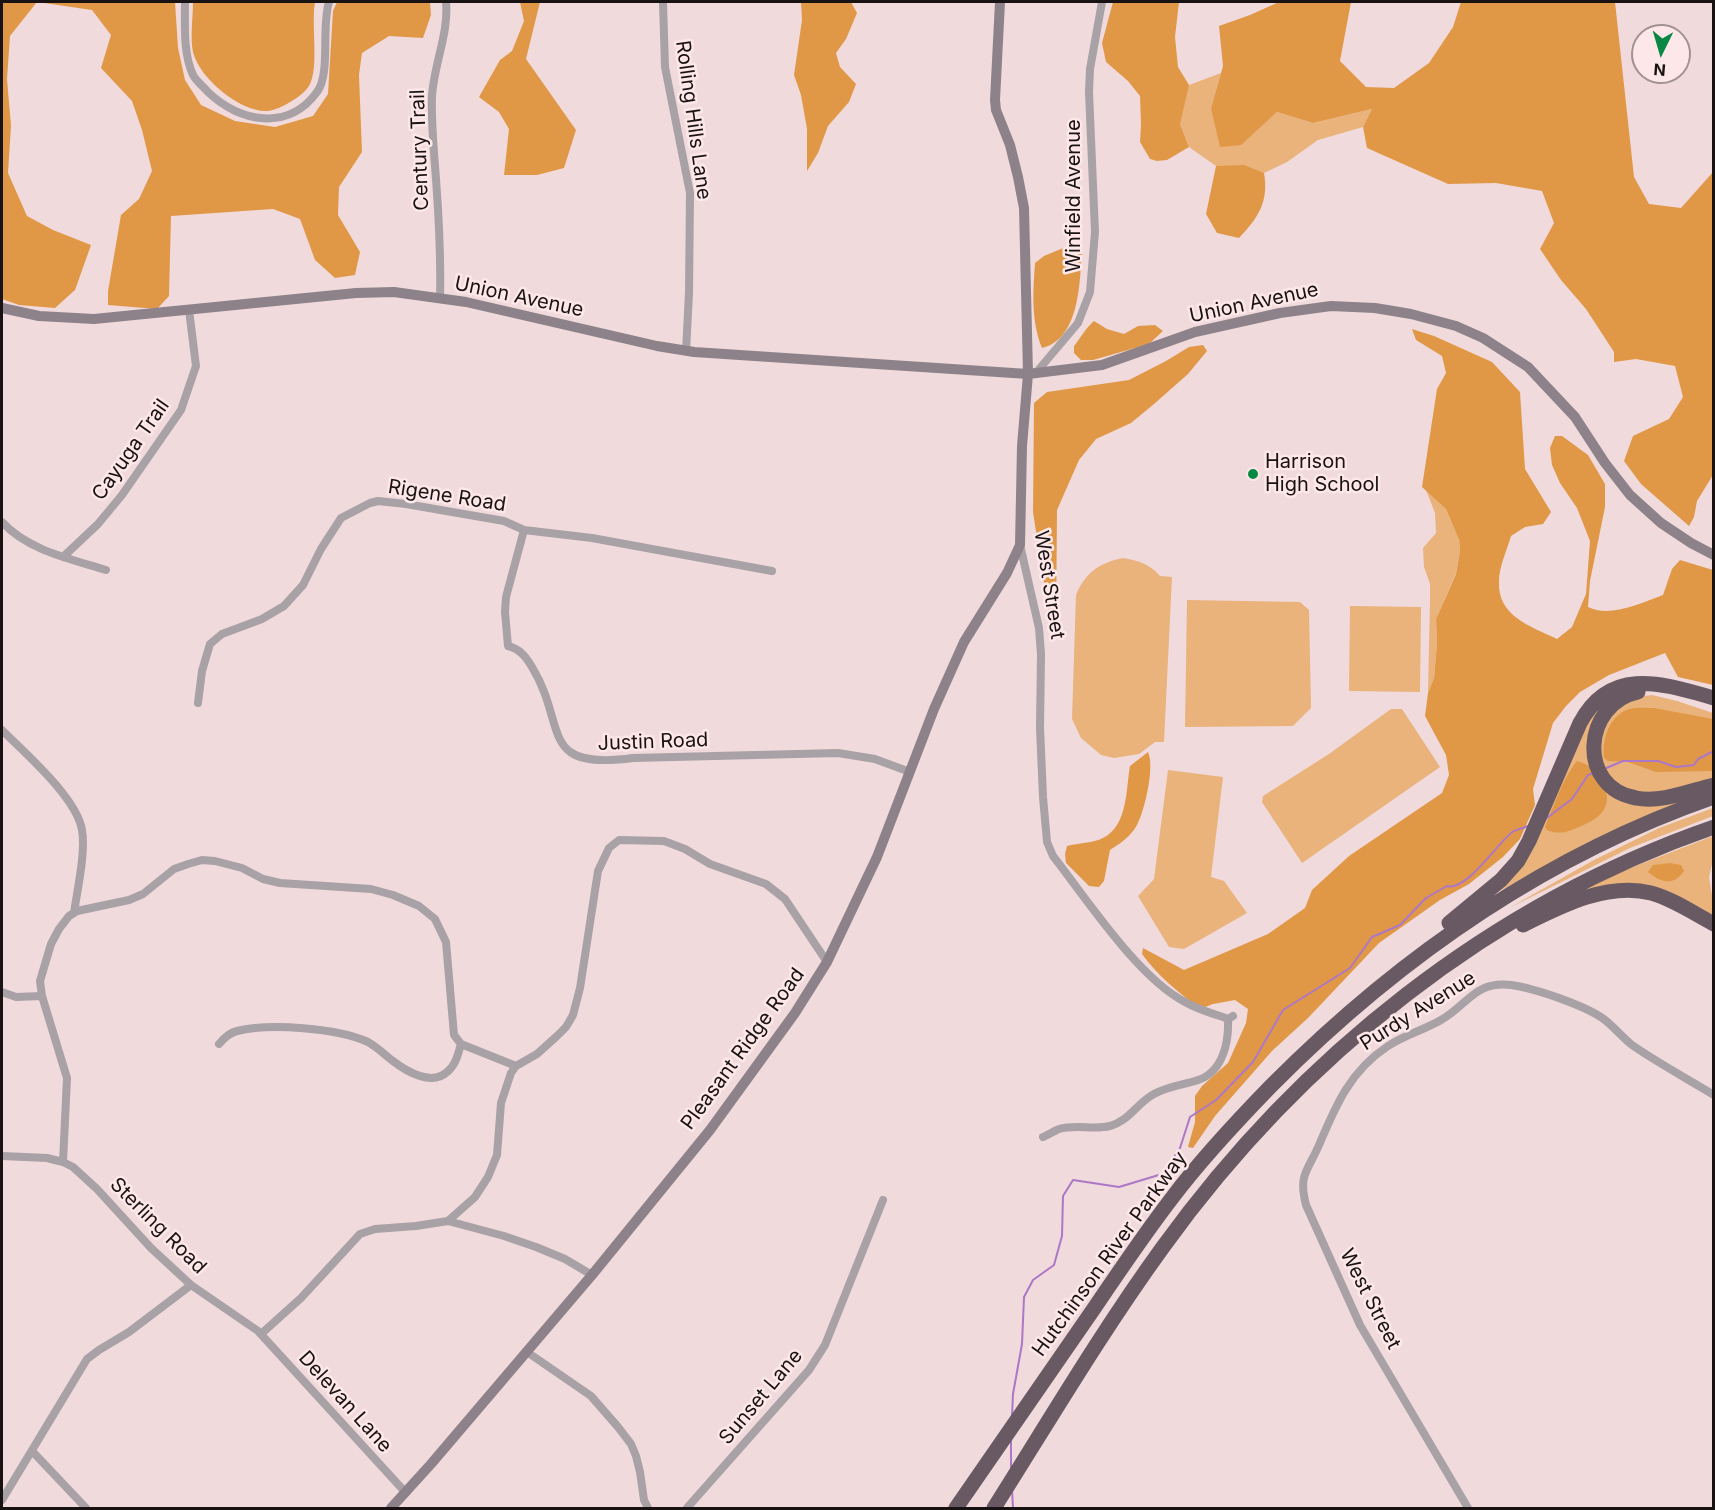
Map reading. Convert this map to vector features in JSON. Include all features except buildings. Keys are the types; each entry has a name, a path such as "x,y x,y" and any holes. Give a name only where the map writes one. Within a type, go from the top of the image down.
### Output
{"highway":[{"path":"1337,1022 1370,987 1507,875 1529,841 1583,717 1596,702 1611,691 1634,683 1653,683 1713,698"},
{"path":"1713,707 1654,691 1628,694 1614,703 1601,718 1594,737 1594,757 1600,772 1610,784 1628,796 1650,799 1713,785"},
{"name":"Hutchinson River Parkway","path":"956,1509 1172,1197 1236,1122 1337,1022 1433,946 1521,887 1607,841 1713,797"},
{"name":"Hutchinson River Parkway","path":"997,1505 1134,1287 1186,1216 1228,1165 1287,1101 1341,1048 1403,996 1450,961 1551,898 1599,874 1713,827"},
{"path":"1450,961 1551,912 1613,891 1635,891 1658,896 1713,924"}],"street":[{"path":"185,2 188,54 195,78 221,104 263,120 292,112 318,92 324,67 324,31 329,2"},
{"name":"Century Trail","path":"440,298 441,248 432,135 432,97 447,18 446,2"},
{"name":"Rolling Hills Lane","path":"663,2 664,67 690,194 686,351"},
{"name":"West Street","path":"1000,2 994,100 1010,145 1024,208 1032,374 1022,446 1020,545 1039,628 1040,728 1047,842 1053,856 1111,932 1145,970 1183,1002 1231,1017 1224,1052 1217,1068 1211,1074 1152,1095 1125,1120 1108,1126 1060,1129 1043,1137"},
{"name":"Winfield Avenue","path":"1032,374 1078,323 1090,292 1095,232 1089,92 1090,69 1102,2"},
{"name":"Union Avenue","path":"2,308 39,316 94,319 356,293 394,292 440,298 714,355 1032,374 1102,365 1196,332 1280,313 1331,306 1376,308 1442,321 1483,338 1528,367 1575,417 1605,463 1630,495 1661,523 1713,555"},
{"name":"Cayuga Trail","path":"63,557 98,524 122,495 180,410 196,366 189,310"},
{"name":"Rigene Road","path":"198,703 202,671 210,644 222,634 262,620 284,606 303,585 321,549 341,518 378,501 504,521 524,530 592,538 772,571"},
{"path":"2,522 39,548 106,570"},
{"name":"Justin Road","path":"524,530 506,597 508,646 520,651 535,671 548,701 561,742 566,750 575,756 609,762 633,758 838,753 875,759 910,772"},
{"name":"Pleasant Ridge Road","path":"391,1509 592,1275 710,1130 795,1013 827,962 877,857 934,709 964,642 1007,573 1020,545"},
{"path":"2,730 66,797 80,824 82,832 80,863 74,914"},
{"path":"448,1221 475,1197 488,1177 497,1155 501,1103 511,1073 516,1066 537,1054 557,1036 573,1015 580,988 598,871 609,848 619,840 664,841 685,849 710,864 766,884 785,899 827,962"},
{"path":"63,1162 67,1078 42,996 41,973 51,944 59,928 78,911 129,900 143,894 174,869 202,861 226,863 263,879 280,883 371,889 419,906 431,914 440,926 446,942 454,1035 461,1044 516,1066"},
{"name":"Purdy Avenue","path":"1342,1095 1347,1085 1364,1065 1388,1046 1443,1019 1477,989 1494,984 1513,986 1584,1007 1607,1021 1632,1045 1713,1095"},
{"path":"2,992 16,997 42,996"},
{"path":"219,1044 227,1035 236,1031 263,1028 296,1028 333,1032 369,1043 414,1074 434,1077 447,1073 455,1063 461,1044"},
{"name":"West Street","path":"1342,1095 1303,1176 1306,1205 1360,1325 1468,1509"},
{"name":"Sterling Road","path":"2,1156 47,1158 73,1167 97,1189 151,1248 191,1285 261,1334"},
{"name":"Sunset Lane","path":"688,1507 809,1370 825,1344 883,1200"},
{"path":"261,1334 301,1298 360,1234 375,1229 448,1221 536,1247 565,1259 592,1275"},
{"path":"2,1500 87,1359 129,1332 191,1285"},
{"name":"Delevan Lane","path":"261,1334 406,1492"},
{"path":"527,1352 591,1396 618,1427 631,1444 636,1456 644,1500 648,1509"},
{"path":"32,1451 86,1509"}],"shaded area":[{"path":"2,2 37,2 10,36 7,79 11,126 8,173 27,216 53,230 91,245 75,290 55,308 19,305 2,299"},
{"path":"37,2 175,2 178,48 185,80 201,105 235,121 275,127 313,116 328,94 333,11 337,2 430,2 431,15 423,38 389,36 362,53 359,75 362,152 339,187 338,215 360,252 355,275 335,278 315,260 300,219 273,209 171,216 169,296 157,309 108,305 108,291 121,215 139,199 152,171 132,101 101,68 111,35 92,10"},
{"path":"193,2 315,2 314,67 308,87 288,103 268,111 246,106 223,92 203,72 193,52"},
{"path":"520,2 540,2 526,59 576,130 564,168 537,175 504,175 509,129 499,112 479,97 500,60 512,51 524,21"},
{"path":"801,2 851,2 857,13 846,39 836,53 840,67 856,84 849,102 828,126 818,153 807,171 807,129 801,95 794,75 802,20"},
{"path":"1113,2 1179,2 1175,37 1178,67 1189,85 1180,124 1189,147 1167,160 1150,159 1140,142 1140,96 1128,81 1106,62 1102,43"},
{"path":"1279,2 1351,2 1340,61 1366,87 1394,88 1429,63 1453,27 1461,2 1615,2 1634,177 1649,204 1681,208 1713,172 1713,475 1697,501 1694,517 1689,526 1641,484 1624,461 1633,436 1669,419 1683,397 1675,366 1636,359 1614,362 1614,352 1586,309 1561,280 1540,249 1554,223 1542,191 1496,183 1448,184 1367,148 1363,127 1372,109 1313,123 1277,112 1241,145 1220,147 1211,108 1223,66 1219,26"},
{"path":"1221,73 1211,108 1241,144 1277,112 1313,123 1372,109 1363,127 1318,140 1287,162 1264,173 1216,166 1189,147 1180,124 1181,103 1189,85"},
{"path":"1244,165 1264,173 1265,193 1257,216 1239,238 1217,233 1206,214 1216,166"},
{"path":"1073,244 1082,246 1076,306 1064,333 1055,342 1042,348 1034,317 1035,263 1044,256"},
{"path":"1094,321 1107,329 1124,334 1138,326 1155,325 1163,331 1149,344 1093,360 1081,360 1074,353 1074,346"},
{"path":"1412,329 1434,336 1492,362 1520,392 1525,469 1551,512 1543,524 1525,527 1511,536 1499,576 1500,593 1509,611 1526,624 1557,639 1572,627 1586,594 1590,541 1577,508 1560,483 1552,465 1550,448 1555,436 1562,436 1588,455 1605,484 1605,507 1590,581 1588,607 1606,611 1616,610 1663,595 1672,569 1680,560 1713,570 1713,685 1678,677 1665,653 1609,675 1580,692 1553,723 1533,789 1535,805 1520,839 1503,857 1469,884 1440,900 1379,943 1308,1018 1272,1051 1215,1116 1193,1148 1188,1147 1195,1122 1195,1096 1202,1086 1228,1063 1246,1023 1248,1009 1235,1000 1200,1009 1154,969 1142,954 1143,948 1184,970 1268,934 1305,908 1312,890 1349,856 1442,793 1449,775 1446,755 1425,716 1428,693 1434,678 1437,644 1436,619 1456,574 1460,551 1459,540 1446,509 1422,487 1437,389 1446,373 1442,356 1416,340"},
{"path":"1203,345 1207,351 1188,374 1131,423 1096,439 1079,460 1057,510 1056,628 1050,621 1033,512 1034,403 1047,392 1129,380 1189,347"},
{"path":"1426,490 1446,509 1459,540 1460,551 1456,573 1436,619 1437,644 1434,678 1428,693 1430,584 1424,567 1423,548 1436,533 1435,513"},
{"path":"1123,558 1147,565 1160,576 1172,577 1164,742 1155,742 1139,754 1114,758 1101,755 1081,738 1072,719 1076,595 1084,580 1094,570"},
{"path":"1187,600 1300,602 1309,610 1311,708 1293,726 1185,727"},
{"path":"1350,606 1421,607 1420,692 1349,691"},
{"path":"1652,695 1713,713 1713,781 1676,791 1649,794 1625,790 1610,777 1598,755 1605,720 1634,697"},
{"path":"1603,699 1591,732 1607,788 1684,800 1597,838 1496,893 1580,734"},
{"path":"1654,708 1713,719 1713,771 1656,772 1628,762 1608,761 1604,758 1604,743 1608,729 1616,717 1629,709"},
{"path":"1391,709 1402,709 1440,767 1302,863 1262,802 1263,796 1329,754"},
{"path":"1148,752 1150,777 1140,818 1129,836 1110,850 1104,881 1099,887 1089,886 1066,863 1067,846 1099,840 1111,832 1117,825 1124,806 1130,766"},
{"path":"1577,761 1590,767 1599,777 1607,794 1605,808 1595,819 1575,829 1559,833 1551,832 1545,827 1567,776"},
{"path":"1168,770 1223,777 1211,877 1224,881 1247,913 1184,949 1169,947 1138,896 1154,879"},
{"path":"1713,808 1713,816 1630,848 1509,908 1594,860 1659,828"},
{"path":"1713,836 1713,860 1709,877 1713,920 1674,898 1582,891 1620,872"},
{"path":"1670,863 1681,865 1684,871 1671,881 1662,880 1648,872 1653,865"}],"waterway":[{"path":"1604,769 1623,761 1658,761 1676,767 1694,765 1698,759 1714,751"},
{"path":"1544,820 1572,799 1588,775 1593,773"},
{"path":"1012,1416 1013,1394 1022,1344 1024,1297 1033,1280 1054,1265 1062,1236 1063,1196 1073,1180 1119,1187 1162,1174 1180,1148 1190,1117 1216,1100 1253,1062 1283,1010 1350,968 1372,937 1400,925 1426,898 1447,886 1455,886 1464,881 1507,836 1528,826"},
{"path":"1011,1440 1011,1470"},
{"path":"1012,1490 1013,1508"}],"place":[{"name":"Harrison High School","path":"1253,474"}]}
